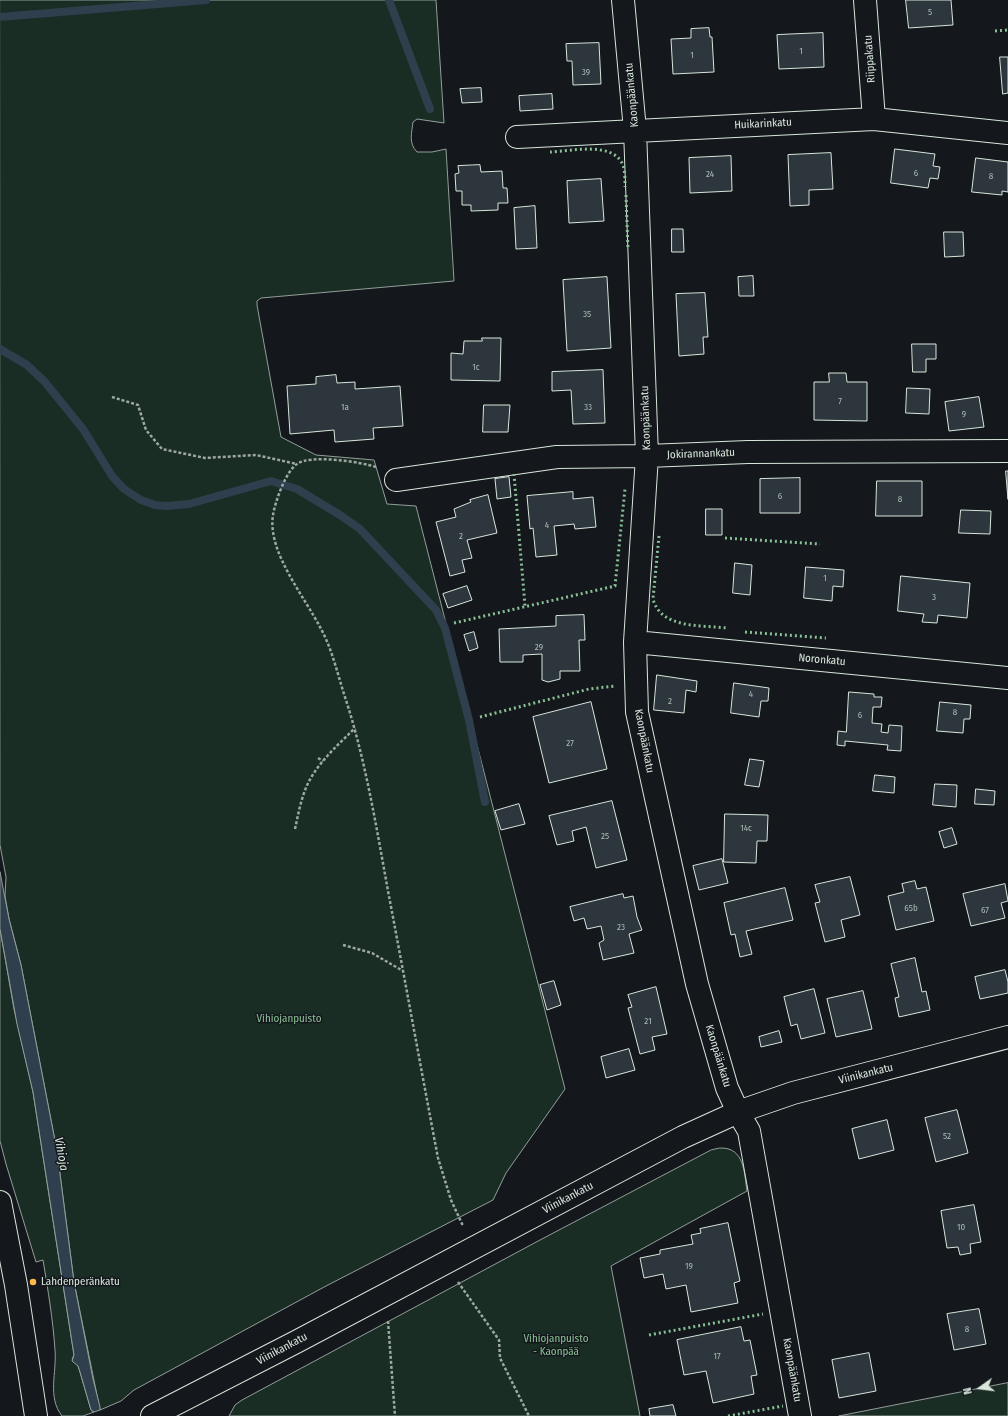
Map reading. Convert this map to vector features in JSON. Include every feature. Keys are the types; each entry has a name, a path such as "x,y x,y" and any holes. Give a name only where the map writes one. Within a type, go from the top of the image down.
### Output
{"street":[{"name":"Kaonpäänkatu","path":"623,0 636,130 647,456 635,642 637,712 697,984 727,1088 749,1131 800,1416"},
{"name":"Riippakatu","path":"865,0 874,118"},
{"name":"Huikarinkatu","path":"517,137 874,118 1008,133"},
{"name":"Jokirannankatu","path":"396,480 557,457 647,456 748,452 1008,450"},
{"name":"Noronkatu","path":"635,642 1008,678"},
{"name":"Viinikankatu","path":"152,1416 382,1297 683,1136 738,1112 793,1093 1008,1037"},
{"path":"0,1202 16,1285 36,1416"}],"path":[{"path":"112,396 138,405 146,430 162,449 205,458 256,455 297,464"},
{"path":"396,480 378,467 369,464 323,459 314,459 297,464 290,471 278,497 273,520 278,550 326,639 355,728 438,1158 451,1200 474,1248"},
{"path":"295,829 302,797 311,777 355,728"},
{"path":"318,758 323,762"},
{"path":"343,945 372,953 403,971"},
{"path":"447,1262 457,1281 499,1340 500,1358 529,1416"},
{"path":"382,1297 388,1318 395,1416"}],"green space":[{"name":"Vihiojanpuisto","path":"0,0 436,0 444,123 417,119 413,122 411,137 412,145 417,152 432,152 446,149 454,281 261,298 257,301 257,305 281,437 316,455 374,460 387,504 416,506 565,1089 506,1173 493,1200 326,1286 134,1390 121,1401 100,1410 74,1282 57,1151 21,965 9,919 5,896 6,877 0,845"},
{"path":"0,929 14,1009 33,1092 74,1355 72,1359 78,1366 91,1410 94,1412 83,1416 62,1416 57,1409 54,1393 54,1339 43,1260 36,1262 0,1141"},
{"name":"Vihiojanpuisto - Kaonpää","path":"720,1148 728,1149 739,1156 744,1169 747,1191 611,1266 640,1416 229,1416 235,1405 242,1400 540,1240 711,1150"},
{"path":"1008,1383 1008,1416 839,1416"}],"water":[{"path":"0,872 9,919 21,965 57,1151 74,1282 100,1407 100,1410 94,1412 91,1410 78,1366 72,1361 74,1355 33,1092 17,1024 0,929"}],"building":[{"path":"906,0 951,0 953,25 909,28"},
{"path":"709,28 710,37 712,37 714,72 673,74 671,39 691,38 691,29"},
{"path":"823,33 824,67 779,69 777,35"},
{"path":"599,43 601,84 573,85 572,61 567,61 566,44"},
{"path":"1000,57 1008,57 1008,93 1003,94"},
{"path":"481,88 482,102 462,103 460,89"},
{"path":"552,94 553,109 520,111 519,96"},
{"path":"895,149 935,154 933,166 940,167 938,179 930,178 928,188 891,183"},
{"path":"831,153 833,189 809,190 809,205 790,206 788,155"},
{"path":"731,156 732,191 690,193 689,158"},
{"path":"976,158 1008,162 1008,192 1002,191 1002,195 972,192"},
{"path":"480,165 481,172 502,171 503,188 507,188 508,203 498,203 498,210 471,211 471,205 462,205 462,191 456,191 455,174 459,173 458,166"},
{"path":"601,179 604,221 569,223 567,181"},
{"path":"535,206 537,248 516,249 514,208"},
{"path":"672,229 683,229 684,252 672,252"},
{"path":"944,232 963,232 964,256 945,257"},
{"path":"753,276 754,296 739,296 738,277"},
{"path":"607,277 611,348 567,351 563,280"},
{"path":"705,293 708,337 703,337 704,354 679,356 676,294"},
{"path":"482,338 501,338 500,381 451,380 451,353 463,354 464,341 482,341"},
{"path":"912,344 936,344 936,359 926,359 926,372 913,372"},
{"path":"603,370 605,423 573,424 571,390 552,391 552,372"},
{"path":"829,373 846,373 847,382 867,382 867,421 814,420 814,382 829,382"},
{"path":"336,375 337,383 355,382 355,389 400,386 403,426 373,428 374,439 335,442 334,430 290,434 287,386 316,384 316,377"},
{"path":"907,388 930,389 929,414 906,413"},
{"path":"979,397 984,427 949,431 945,402"},
{"path":"484,405 510,405 508,432 483,432"},
{"path":"1006,471 1008,471 1008,499"},
{"path":"509,477 511,497 497,499 495,479"},
{"path":"800,478 800,513 760,513 760,479"},
{"path":"877,481 922,481 922,516 876,516"},
{"path":"573,492 573,499 593,497 596,527 575,529 574,524 554,526 557,555 536,557 533,528 530,529 527,496"},
{"path":"488,495 497,533 467,540 472,558 462,560 465,572 450,576 436,522 456,517 454,509 471,502 470,500"},
{"path":"706,509 722,509 722,535 706,535"},
{"path":"961,510 991,511 990,534 959,533"},
{"path":"735,563 752,565 750,595 733,593"},
{"path":"806,567 844,570 843,587 833,586 832,601 804,598"},
{"path":"901,576 970,583 967,618 938,615 937,623 922,622 924,614 898,611"},
{"path":"467,586 472,600 448,608 443,594"},
{"path":"584,615 585,640 579,640 580,671 560,671 560,679 548,682 542,680 542,654 523,655 523,662 500,662 499,629 556,626 556,616"},
{"path":"474,632 478,648 469,651 464,635"},
{"path":"657,675 697,681 696,692 686,690 684,713 654,710"},
{"path":"734,683 769,688 768,701 761,701 759,717 731,713"},
{"path":"849,692 874,694 874,697 882,697 881,707 873,707 872,723 882,724 881,732 888,733 889,725 902,726 901,751 887,750 888,745 845,741 845,746 837,745 838,731 846,732"},
{"path":"591,702 607,769 549,783 533,717"},
{"path":"940,702 971,705 970,719 964,719 963,733 937,731"},
{"path":"750,759 764,761 759,787 745,785"},
{"path":"875,775 895,777 894,793 873,791"},
{"path":"935,784 957,785 956,807 933,805"},
{"path":"976,789 995,791 994,805 975,804"},
{"path":"612,801 627,860 596,868 586,827 572,831 574,841 557,845 549,816"},
{"path":"519,804 525,824 501,830 495,811"},
{"path":"725,814 768,815 767,841 757,841 756,863 724,862"},
{"path":"952,828 957,844 944,848 939,832"},
{"path":"722,859 728,883 699,890 693,866"},
{"path":"850,877 860,915 841,920 845,937 825,942 815,903 820,902 815,885"},
{"path":"915,881 917,889 926,887 934,921 896,930 888,896 904,892 902,884"},
{"path":"1005,884 1008,901 1001,903 1005,918 971,926 963,894"},
{"path":"785,888 793,920 746,931 752,954 740,957 735,934 731,935 724,903"},
{"path":"623,894 624,898 633,896 637,917 642,930 629,934 634,953 603,960 599,943 604,940 601,926 587,929 584,918 574,921 570,907"},
{"path":"915,958 922,992 926,991 930,1010 899,1017 895,998 899,997 891,964"},
{"path":"1005,970 1008,982 1008,993 980,999 975,977"},
{"path":"554,981 561,1005 547,1010 540,985"},
{"path":"656,987 667,1034 652,1037 655,1050 640,1054 628,1008 632,1007 628,995"},
{"path":"814,989 825,1033 801,1039 797,1024 791,1026 784,997"},
{"path":"863,991 872,1029 836,1037 827,999"},
{"path":"779,1031 782,1042 761,1047 759,1037"},
{"path":"629,1049 635,1070 606,1078 601,1057"},
{"path":"957,1110 968,1153 936,1162 925,1118"},
{"path":"887,1120 894,1150 859,1159 852,1129"},
{"path":"974,1205 981,1242 970,1244 971,1253 960,1255 958,1247 947,1248 941,1211"},
{"path":"728,1223 740,1281 734,1283 738,1303 691,1312 686,1285 666,1289 663,1274 644,1278 640,1258 660,1254 660,1250 693,1244 691,1235 701,1233 700,1229"},
{"path":"979,1309 986,1344 954,1350 947,1314"},
{"path":"741,1327 744,1341 750,1340 757,1375 751,1376 754,1394 713,1403 706,1371 684,1375 677,1340"},
{"path":"869,1353 876,1391 839,1398 832,1360"},
{"path":"673,1405 676,1416 650,1416 649,1409"}],"waterway":[{"path":"0,17 206,0"},
{"path":"389,0 430,109"},
{"path":"0,349 27,365 44,381 83,429 112,476 124,489 141,500 155,505 166,506 189,504 271,481 297,489 360,529 436,610 445,628 469,720 485,802"}],"hedge":[{"path":"995,31 1008,30"},
{"path":"550,152 591,149 610,153 618,158 623,165 625,173 625,187"},
{"path":"626,195 628,249"},
{"path":"514,474 525,606"},
{"path":"454,623 615,586 625,489"},
{"path":"659,536 653,599 657,609 664,616 683,624 727,628"},
{"path":"725,538 820,544"},
{"path":"745,632 826,638"},
{"path":"480,717 589,689 615,686"},
{"path":"649,1335 763,1314"},
{"path":"728,1416 783,1406"}],"place":[{"name":"Lahdenperänkatu","path":"33,1282"}],"water label":[{"name":"Vihioja","path":"61,1154"}]}
